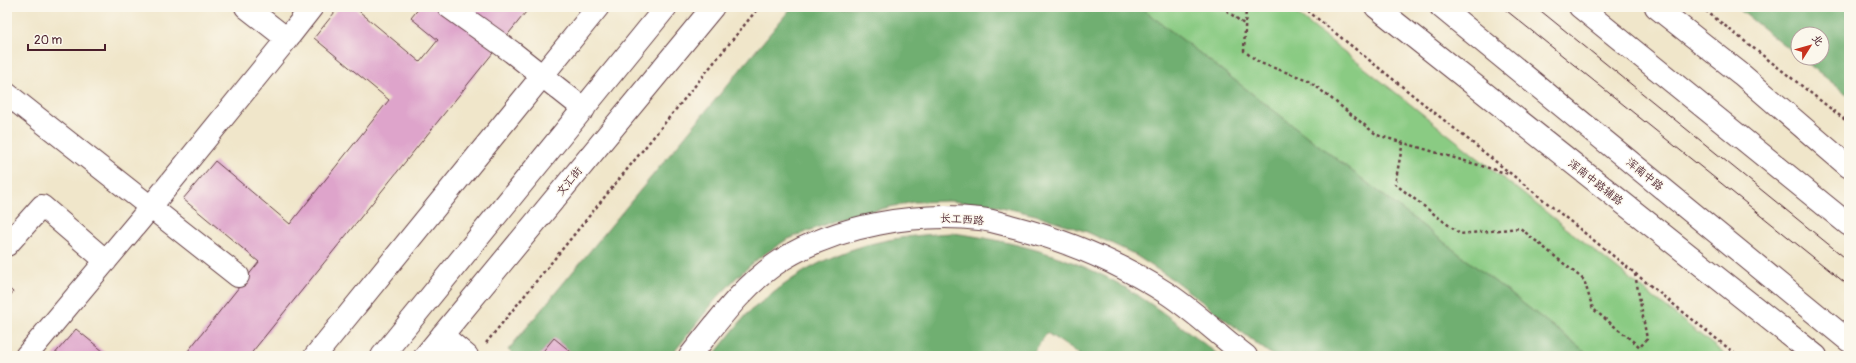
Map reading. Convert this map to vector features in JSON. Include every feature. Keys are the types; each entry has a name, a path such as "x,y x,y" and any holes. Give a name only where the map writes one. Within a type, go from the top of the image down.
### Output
{"main road":[{"path":"246,7 287,39"},
{"path":"26,356 151,208 312,7"},
{"path":"449,7 584,109"},
{"path":"315,356 598,7"},
{"path":"382,356 666,7"},
{"name":"文汇街","path":"425,356 713,7"},
{"name":"浑南中路辅路","path":"1376,7 1816,356"},
{"name":"浑南中路","path":"1441,7 1849,341"},
{"path":"1580,7 1849,224"},
{"path":"1656,7 1741,74 1849,167"},
{"path":"7,94 238,276"},
{"path":"7,245 42,206 106,261"},
{"name":"长工西路","path":"690,356 734,300 763,274 784,259 828,237 877,224 927,217 980,219 1034,232 1082,249 1126,270 1168,294 1246,356"},
{"path":"442,335 467,356"}],"path":[{"path":"486,344 759,7"},
{"path":"1222,7 1245,25"},
{"path":"1246,7 1244,51 1260,63 1308,80 1377,135 1511,174"},
{"path":"1303,7 1738,356"},
{"path":"1701,7 1849,123"},
{"path":"1403,142 1395,184 1460,234 1520,228 1584,280 1592,309 1640,347 1647,339 1635,274"}],"green space":[{"path":"792,7 1140,7 1591,356 1273,356 1175,281 1132,253 1087,232 1040,216 993,205 949,201 913,202 844,217 786,240 760,257 736,278 716,299 671,356 576,356 554,338 539,356 516,356 508,350"},
{"path":"1140,7 1288,7 1727,356 1591,356"},
{"path":"1736,7 1849,7 1849,96 1811,66 1830,66 1830,26 1790,26 1790,50"},
{"path":"953,233 976,236 1020,246 1085,267 1126,288 1174,321 1220,356 1078,356 1079,354 1047,333 1031,356 713,356 750,311 793,279 814,266 857,248 880,242 903,237"}],"building":[{"path":"339,7 354,7 420,62 438,40 411,18 420,7 530,7 249,356 184,356 259,262 183,199 215,161 290,224 389,100 314,38"},
{"path":"7,287 13,292 7,300"},
{"path":"76,329 109,356 53,356"},
{"path":"554,338 576,356 539,356"}],"tram line":[{"path":"1502,7 1849,286"},
{"path":"1536,7 1849,261"}]}
